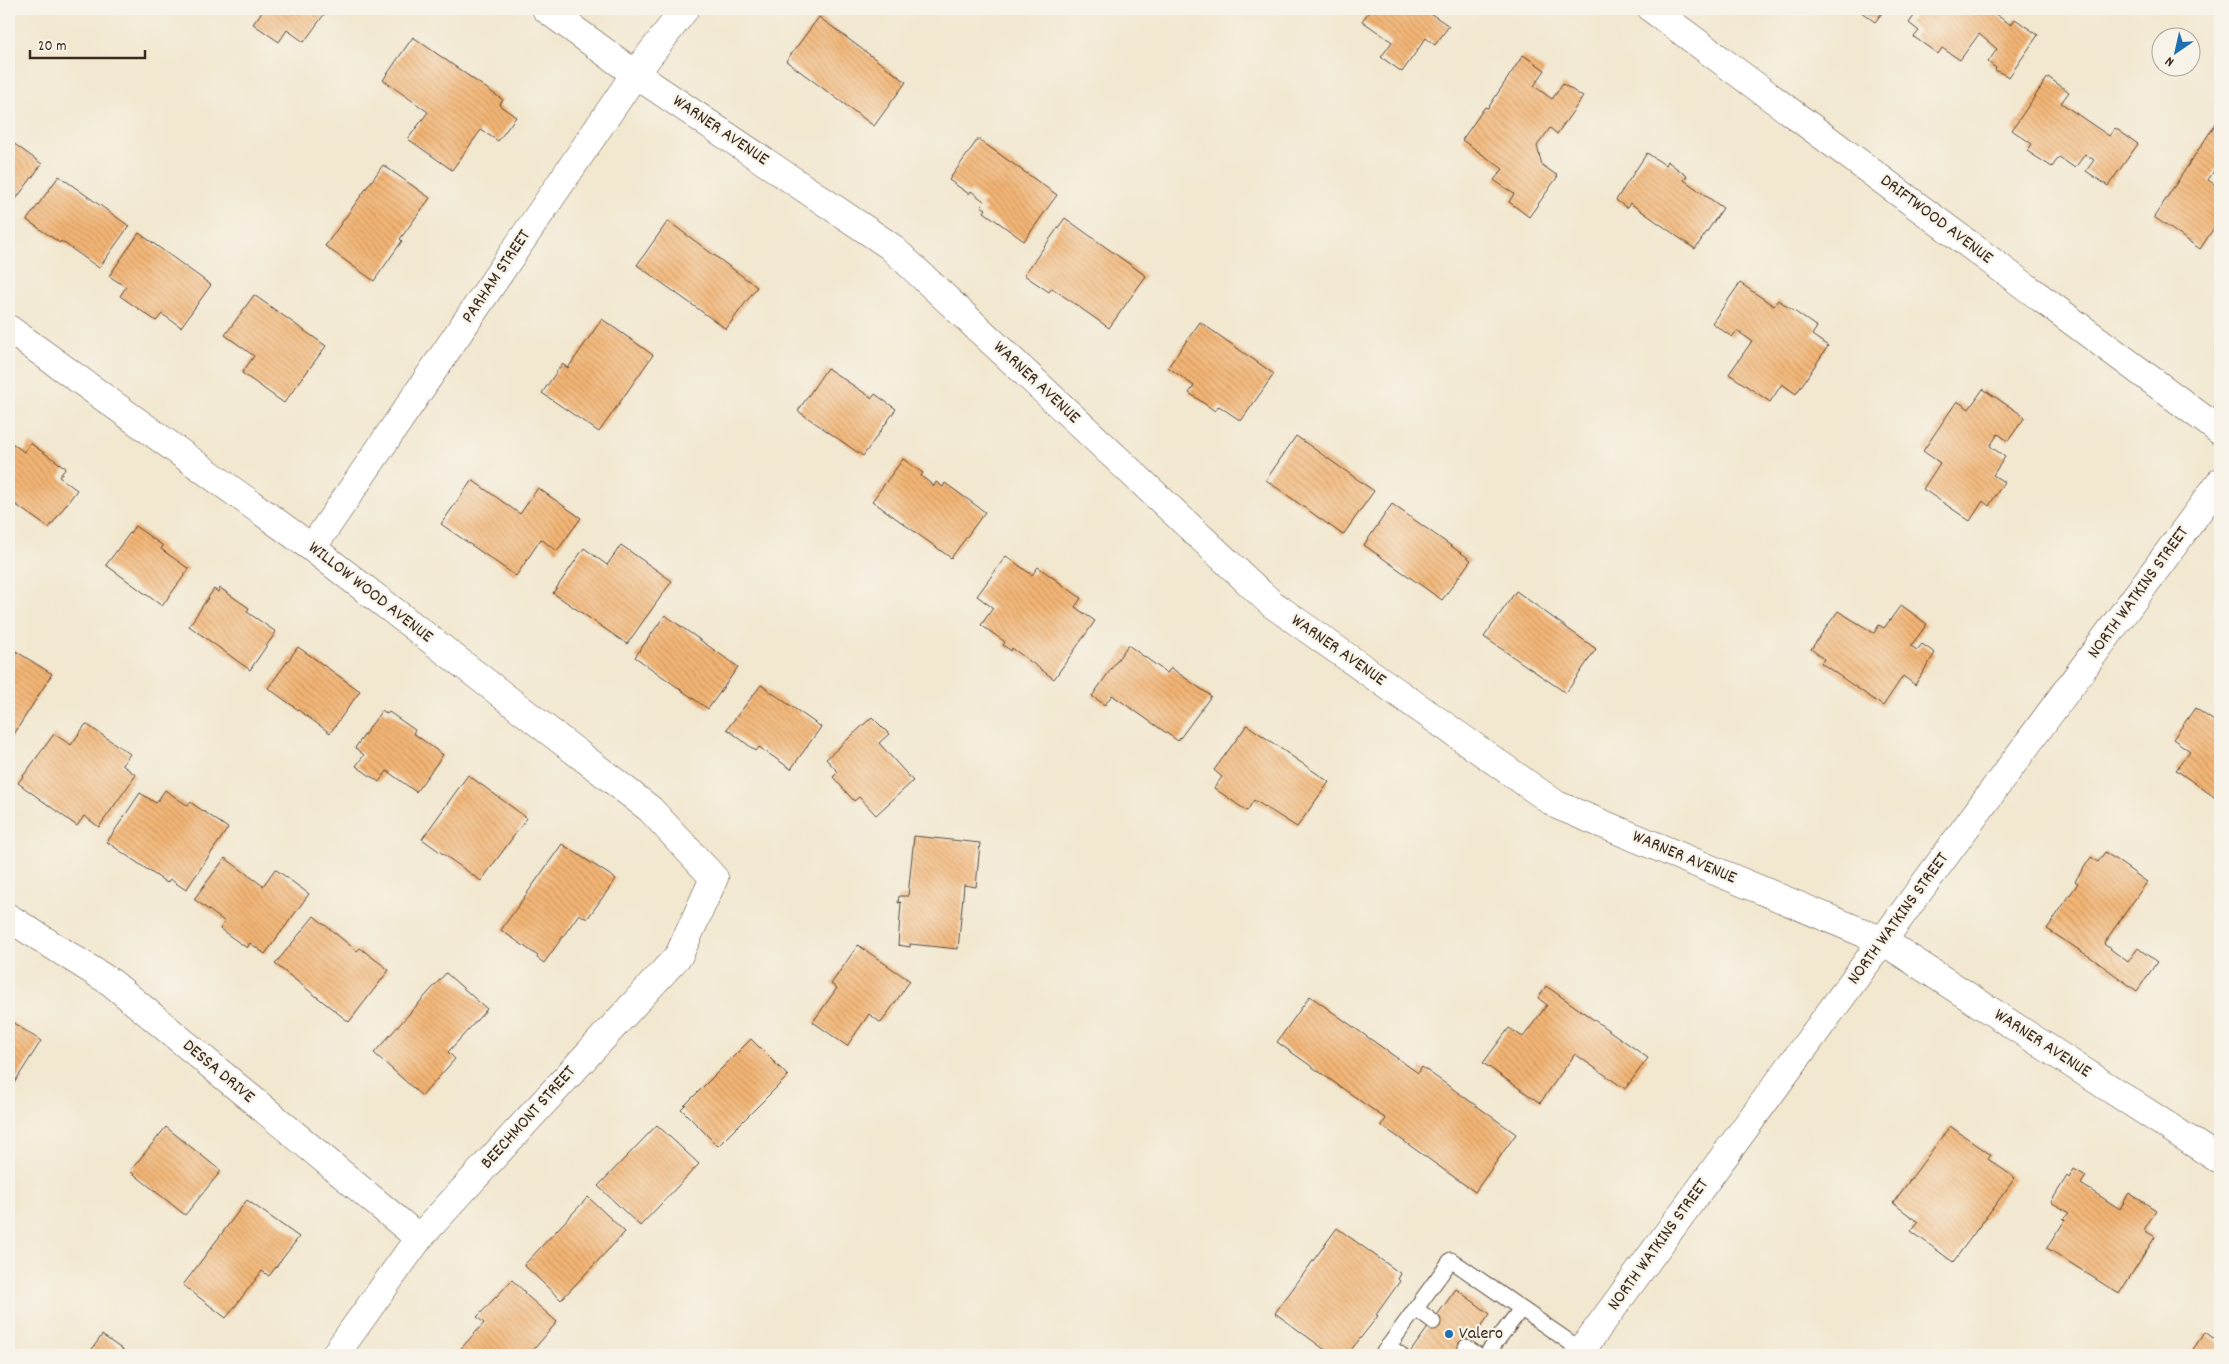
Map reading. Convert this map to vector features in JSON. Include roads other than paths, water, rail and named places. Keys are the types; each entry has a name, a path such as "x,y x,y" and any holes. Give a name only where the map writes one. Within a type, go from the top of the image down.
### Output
{"street":[{"name":"WARNER AVENUE","path":"546,9 635,74 890,246 1272,604 1557,805 1883,941 2220,1160"},
{"name":"PARHAM STREET","path":"312,548 635,74 685,9"},
{"name":"DRIFTWOOD AVENUE","path":"1652,9 2220,431"},
{"name":"WILLOW WOOD AVENUE","path":"9,329 312,548 650,809 714,878"},
{"name":"NORTH WATKINS STREET","path":"1579,1353 2220,482"},
{"name":"BEECHMONT STREET","path":"335,1355 419,1238 678,955 714,878"},
{"name":"DESSA DRIVE","path":"9,918 112,983 419,1238"}],"lane":[{"path":"1390,1352 1416,1309 1451,1260 1521,1309 1579,1353"},
{"path":"1416,1309 1433,1322"},
{"path":"1486,1355 1521,1309"}],"place":[{"name":"Valero","path":"1449,1334"}]}
